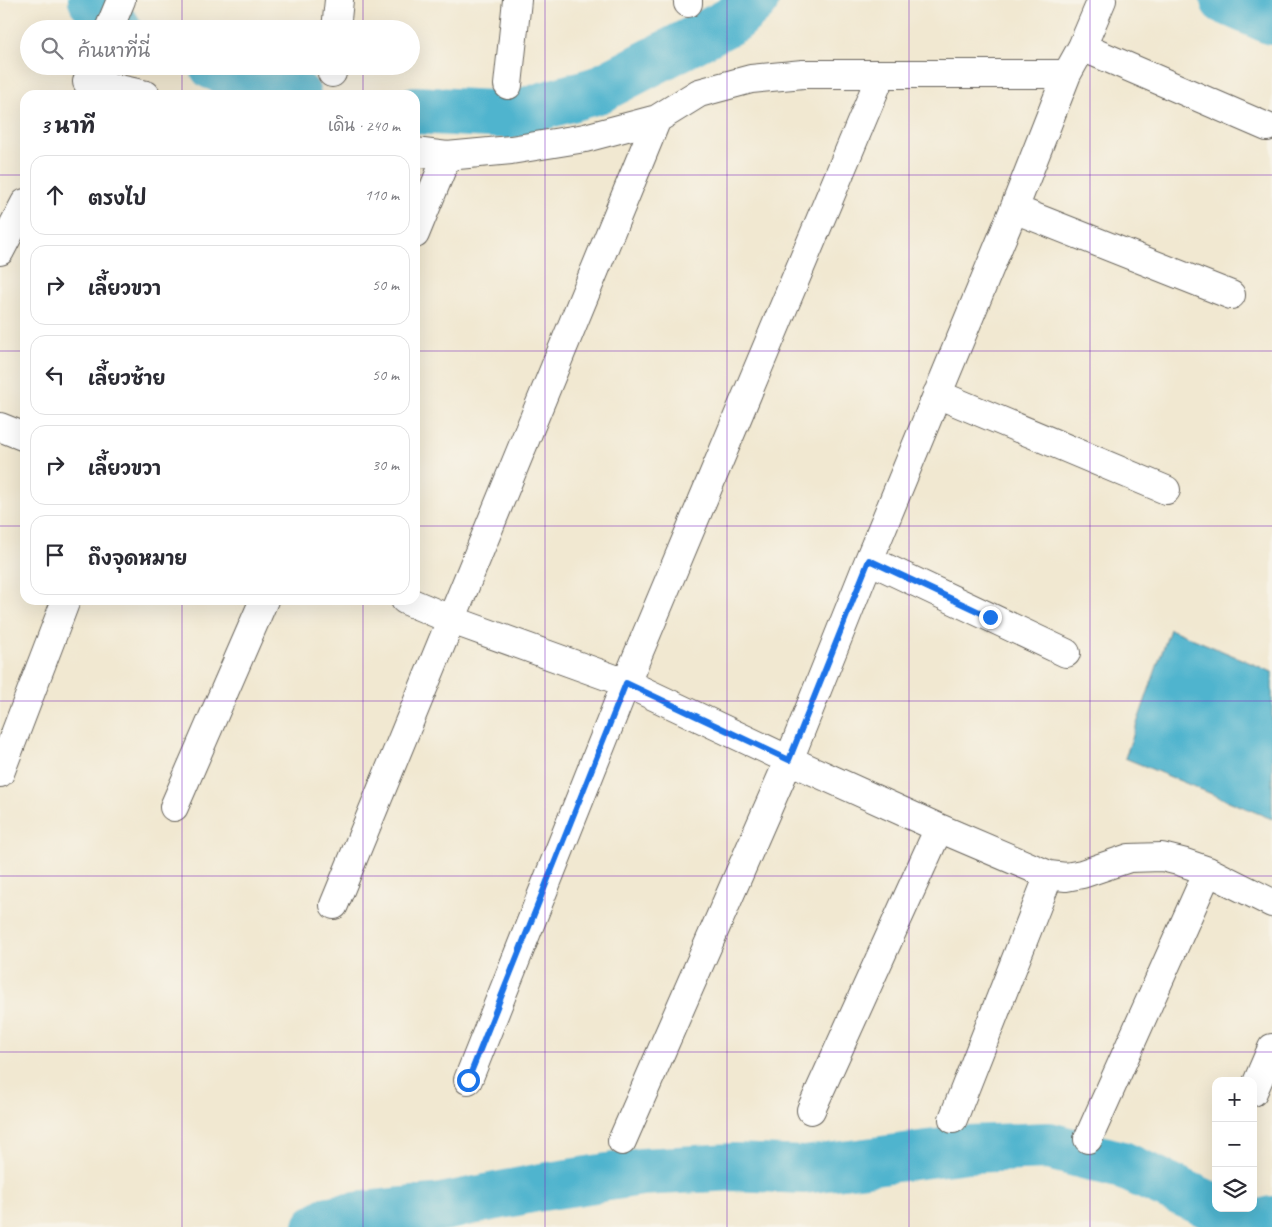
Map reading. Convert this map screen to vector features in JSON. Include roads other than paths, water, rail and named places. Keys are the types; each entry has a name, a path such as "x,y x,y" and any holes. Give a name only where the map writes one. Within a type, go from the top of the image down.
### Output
{"street":[{"path":"113,20 121,0"},
{"path":"337,20 339,0"},
{"path":"508,85 517,0"},
{"path":"622,1141 789,760 869,560 1014,209 1066,74 1082,46 1102,0"},
{"path":"1082,46 1267,127"},
{"path":"420,153 447,156 511,150 585,138 657,120 699,93 751,79 803,74 1066,74"},
{"path":"468,1080 626,683 881,75"},
{"path":"87,81 125,90"},
{"path":"334,905 657,120"},
{"path":"420,222 447,156"},
{"path":"1014,209 1231,295"},
{"path":"0,251 20,212"},
{"path":"937,394 1166,490"},
{"path":"0,427 20,436"},
{"path":"869,560 1066,653"},
{"path":"0,773 64,605"},
{"path":"174,807 262,605"},
{"path":"417,605 452,620 626,683 938,828 1049,875 1066,877 1082,874 1129,858 1162,857 1208,871 1272,903"},
{"path":"811,1110 938,828"},
{"path":"1088,1139 1208,871"},
{"path":"953,1119 1049,875"},
{"path":"1257,1083 1272,1048"}],"water":[{"path":"1170,629 1272,672 1272,819 1125,758"}],"waterway":[{"path":"92,0 109,20"},
{"path":"420,110 511,115 598,90 734,19 755,0"},
{"path":"1224,0 1272,21"},
{"path":"237,75 278,90"},
{"path":"317,1227 329,1220 441,1207 542,1187 641,1172 734,1167 804,1170 967,1149 1049,1146 1122,1165 1212,1206"},
{"path":"1224,1212 1252,1225 1272,1220"}]}
